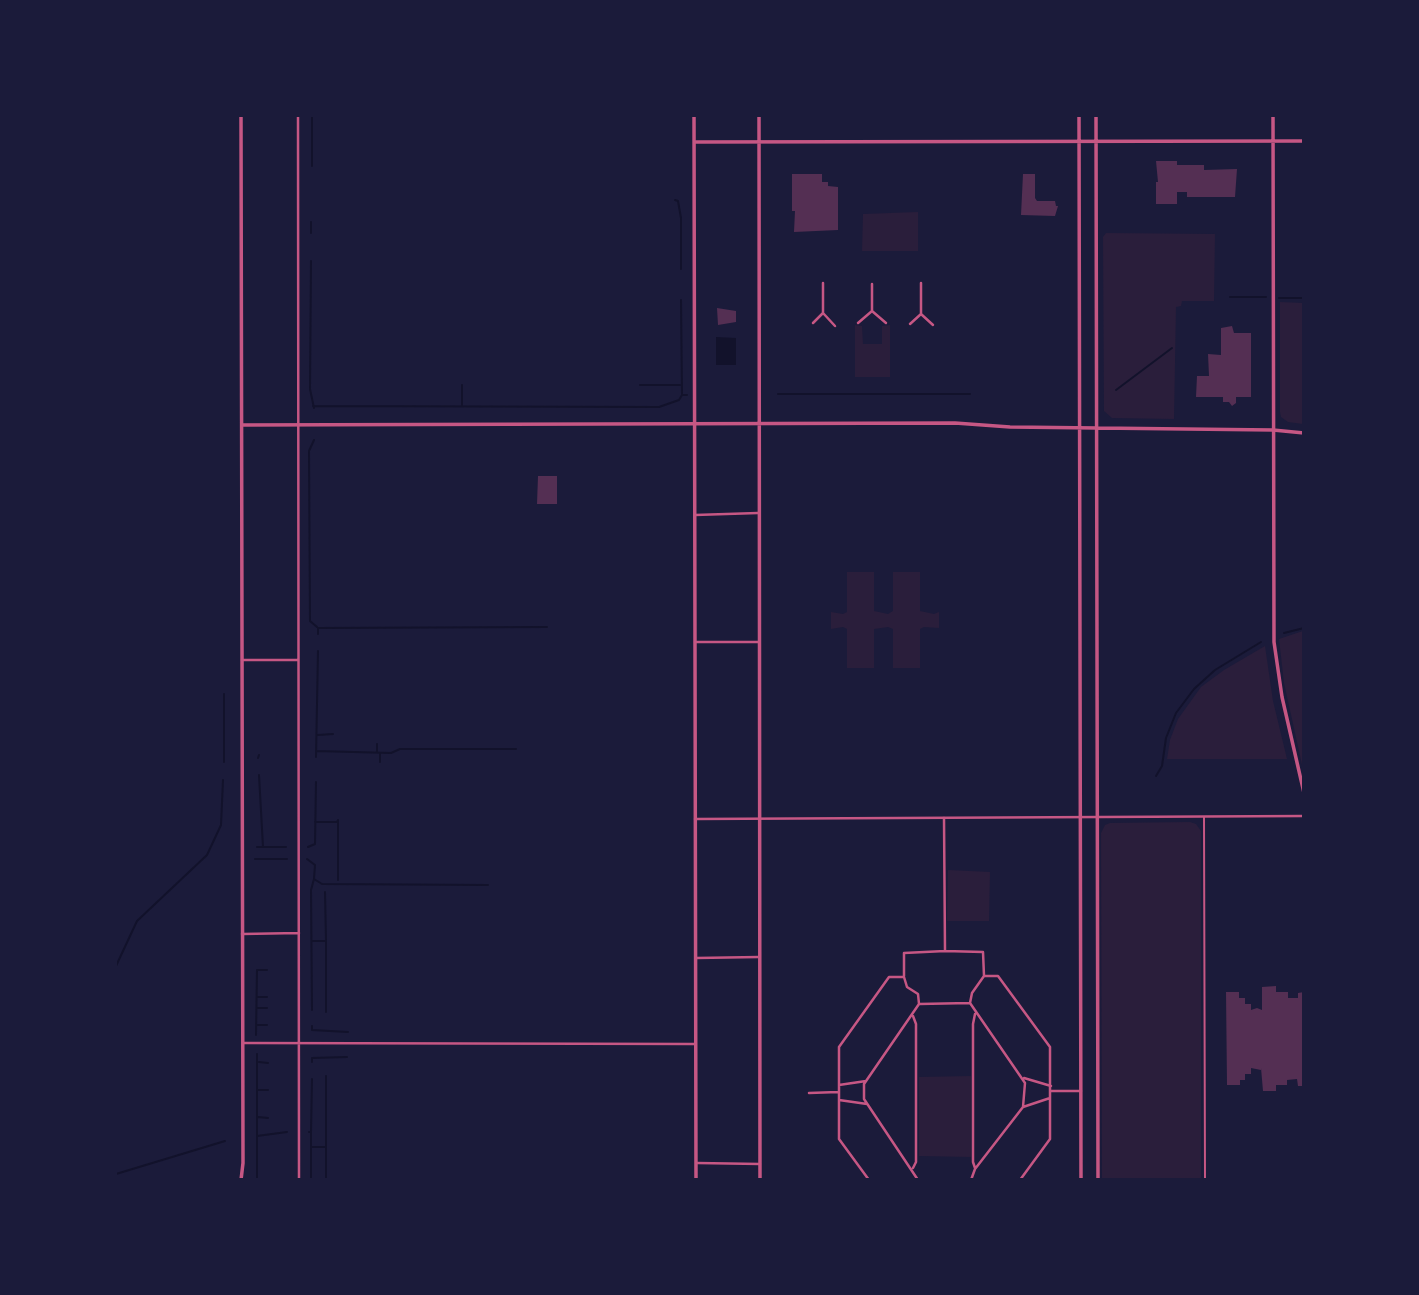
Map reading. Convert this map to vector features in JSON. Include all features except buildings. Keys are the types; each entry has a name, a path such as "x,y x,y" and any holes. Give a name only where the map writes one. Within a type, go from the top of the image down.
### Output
{"street":[{"path":"241,116 241,1180"},
{"path":"298,116 299,1180"},
{"path":"694,116 695,1180"},
{"path":"759,116 760,1180"},
{"path":"1079,116 1081,1180"},
{"path":"1096,116 1098,1180"},
{"path":"1273,116 1274,642 1282,697 1304,793"},
{"path":"694,142 1304,141"},
{"path":"813,324 823,313 823,284"},
{"path":"872,284 873,311 887,323"},
{"path":"921,284 921,314 933,325"},
{"path":"858,323 873,311"},
{"path":"823,313 835,326"},
{"path":"910,324 921,314"},
{"path":"242,425 955,423 1010,427 1273,430 1304,433"},
{"path":"695,515 759,513"},
{"path":"695,642 759,642"},
{"path":"242,660 297,660"},
{"path":"695,819 1304,816"},
{"path":"944,818 945,951"},
{"path":"242,934 299,933"},
{"path":"918,1180 864,1099 866,1081 919,1004 918,994 907,988 904,953 983,952 984,976 972,993 970,1003 975,1014 1023,1078 1051,1089 1082,1091"},
{"path":"695,958 760,957"},
{"path":"984,976 998,976 1050,1047 1050,1139 1020,1180"},
{"path":"869,1180 839,1139 839,1047 889,977 904,977"},
{"path":"919,1004 970,1003"},
{"path":"975,1014 975,1169"},
{"path":"912,1168 916,1162 916,1024 913,1015"},
{"path":"243,1043 695,1044"},
{"path":"1023,1078 1023,1107"},
{"path":"839,1085 866,1081"},
{"path":"809,1093 839,1092"},
{"path":"971,1180 975,1169 1023,1107 1051,1098"},
{"path":"839,1100 867,1104"},
{"path":"695,1163 760,1164"}],"lane":[{"path":"1204,817 1205,1180"}],"shaded area":[{"path":"918,212 918,251 862,251 863,214"},
{"path":"1106,233 1215,234 1214,301 1182,301 1181,306 1176,307 1174,419 1112,418 1104,411 1103,237"},
{"path":"1280,302 1303,303 1303,424 1288,422 1281,417 1280,412"},
{"path":"855,325 862,326 863,344 882,344 882,326 890,325 890,377 855,377"},
{"path":"716,337 736,338 736,365 716,365"},
{"path":"847,572 874,572 874,611 888,614 893,611 893,572 920,572 920,611 934,614 939,612 939,628 920,629 920,668 893,668 893,629 888,627 874,629 874,668 847,668 847,629 831,629 831,612 847,612"},
{"path":"1304,631 1303,769 1284,683 1279,639"},
{"path":"1265,646 1273,701 1287,759 1167,759 1170,740 1178,719 1201,687"},
{"path":"1190,822 1196,824 1201,831 1201,1179 1102,1179 1101,833 1105,825"},
{"path":"948,870 990,872 989,921 947,921"},
{"path":"971,1076 971,1157 919,1156 919,1077"}],"waterway":[{"path":"312,116 312,166"},
{"path":"675,200 678,201 681,218 681,269"},
{"path":"311,222 311,233"},
{"path":"311,261 310,389 314,408"},
{"path":"1230,297 1266,297"},
{"path":"1279,298 1304,298"},
{"path":"681,300 682,395 687,395"},
{"path":"1116,390 1172,348"},
{"path":"462,385 462,405"},
{"path":"640,385 680,385"},
{"path":"778,394 970,394"},
{"path":"313,406 659,407 679,400 682,395"},
{"path":"314,440 309,451 310,621 317,627"},
{"path":"318,634 318,628 547,627"},
{"path":"1284,633 1304,628"},
{"path":"1156,776 1162,766 1166,738 1176,713 1194,689 1215,670 1261,642"},
{"path":"316,757 318,651"},
{"path":"224,694 224,762"},
{"path":"318,735 333,734"},
{"path":"377,744 377,752"},
{"path":"316,751 391,753 400,749 516,749"},
{"path":"380,753 380,762"},
{"path":"259,775 263,847"},
{"path":"116,966 137,921 207,855 221,825 223,780"},
{"path":"308,847 315,844 316,782"},
{"path":"315,822 338,820 338,880"},
{"path":"257,847 286,847"},
{"path":"255,859 287,859"},
{"path":"307,859 315,865 314,879 322,884 488,885"},
{"path":"312,1010 311,890 314,879"},
{"path":"325,892 326,940"},
{"path":"313,941 326,941 326,1012"},
{"path":"256,1035 257,970 267,970"},
{"path":"258,997 267,997"},
{"path":"258,1008 267,1008"},
{"path":"258,1025 267,1025"},
{"path":"312,1026 312,1030 348,1032"},
{"path":"257,1054 257,1180"},
{"path":"312,1062 312,1058 347,1057"},
{"path":"259,1062 268,1063"},
{"path":"326,1076 326,1147"},
{"path":"309,1132 312,1079"},
{"path":"258,1090 268,1090"},
{"path":"258,1117 268,1118"},
{"path":"257,1136 287,1132"},
{"path":"311,1132 311,1180"},
{"path":"116,1174 225,1141"},
{"path":"311,1147 326,1147 326,1180"}]}
